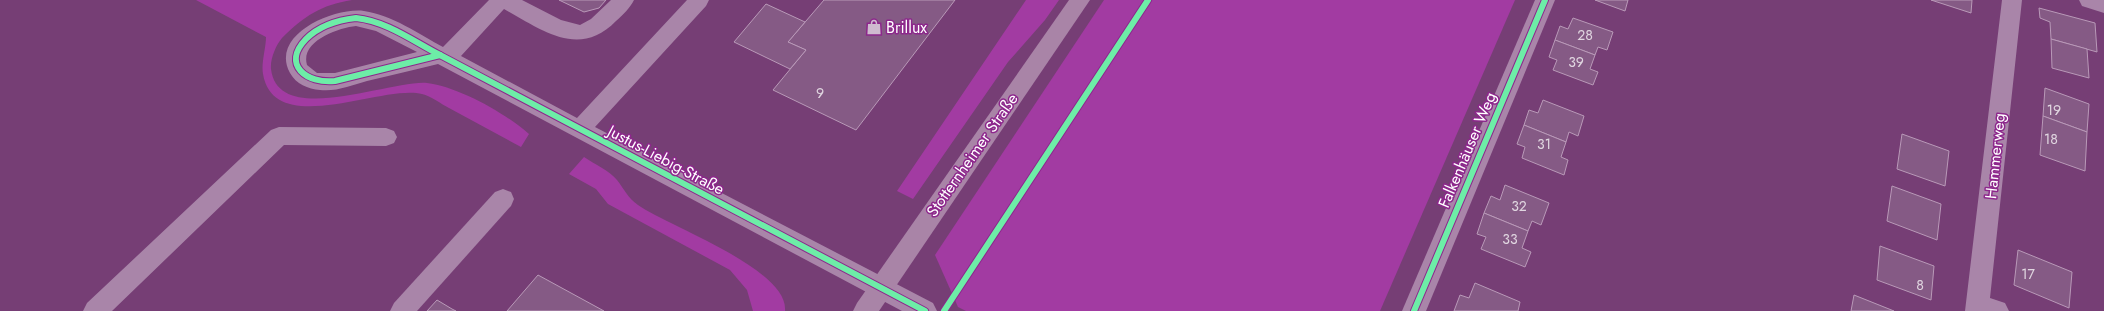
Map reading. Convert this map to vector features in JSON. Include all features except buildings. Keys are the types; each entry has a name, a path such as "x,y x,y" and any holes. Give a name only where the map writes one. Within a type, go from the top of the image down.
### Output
{"main road":[{"name":"Stotternheimer Straße","path":"865,311 1080,0"}],"street":[{"path":"443,57 502,0 566,30 580,33 598,26 624,0"},
{"name":"Justus-Liebig-Straße","path":"580,129 699,0"},
{"name":"Falkenhäuser Weg","path":"1414,311 1545,0"},
{"name":"Hammerweg","path":"1984,309 2012,0"},
{"path":"2089,0 2104,5"},
{"name":"Justus-Liebig-Straße","path":"443,57 325,82 309,80 299,70 296,57 301,45 327,24 345,18 364,18 380,24 443,57 580,129 880,288 925,311"},
{"path":"95,311 279,136 386,137"},
{"path":"402,311 503,199"}],"shaded area":[{"path":"196,0 352,0 322,8 298,23 282,38 271,61 271,69 278,86 293,96 314,99 338,97 410,84 427,83 440,85 481,102 529,134 521,147 422,94 404,93 332,105 308,106 287,103 271,93 263,74 266,37"},
{"path":"1026,0 1059,0 1045,20 1008,62 913,199 897,191"},
{"path":"1104,0 1515,0 1380,311 966,311 958,307 935,255"},
{"path":"584,157 614,176 638,205 724,250 768,280 781,295 785,311 753,311 747,290 730,270 608,204 596,189 569,174"}],"cycle path":[{"path":"944,311 1148,0"},
{"path":"1414,311 1545,0"},
{"path":"440,55 431,57 422,60 367,73 346,79 329,82 319,82 308,78 300,71 296,62 296,56 306,39 324,26 345,19 356,18 371,20 390,28 772,232 925,311"}],"place":[{"name":"Brillux","path":"874,27"}]}
